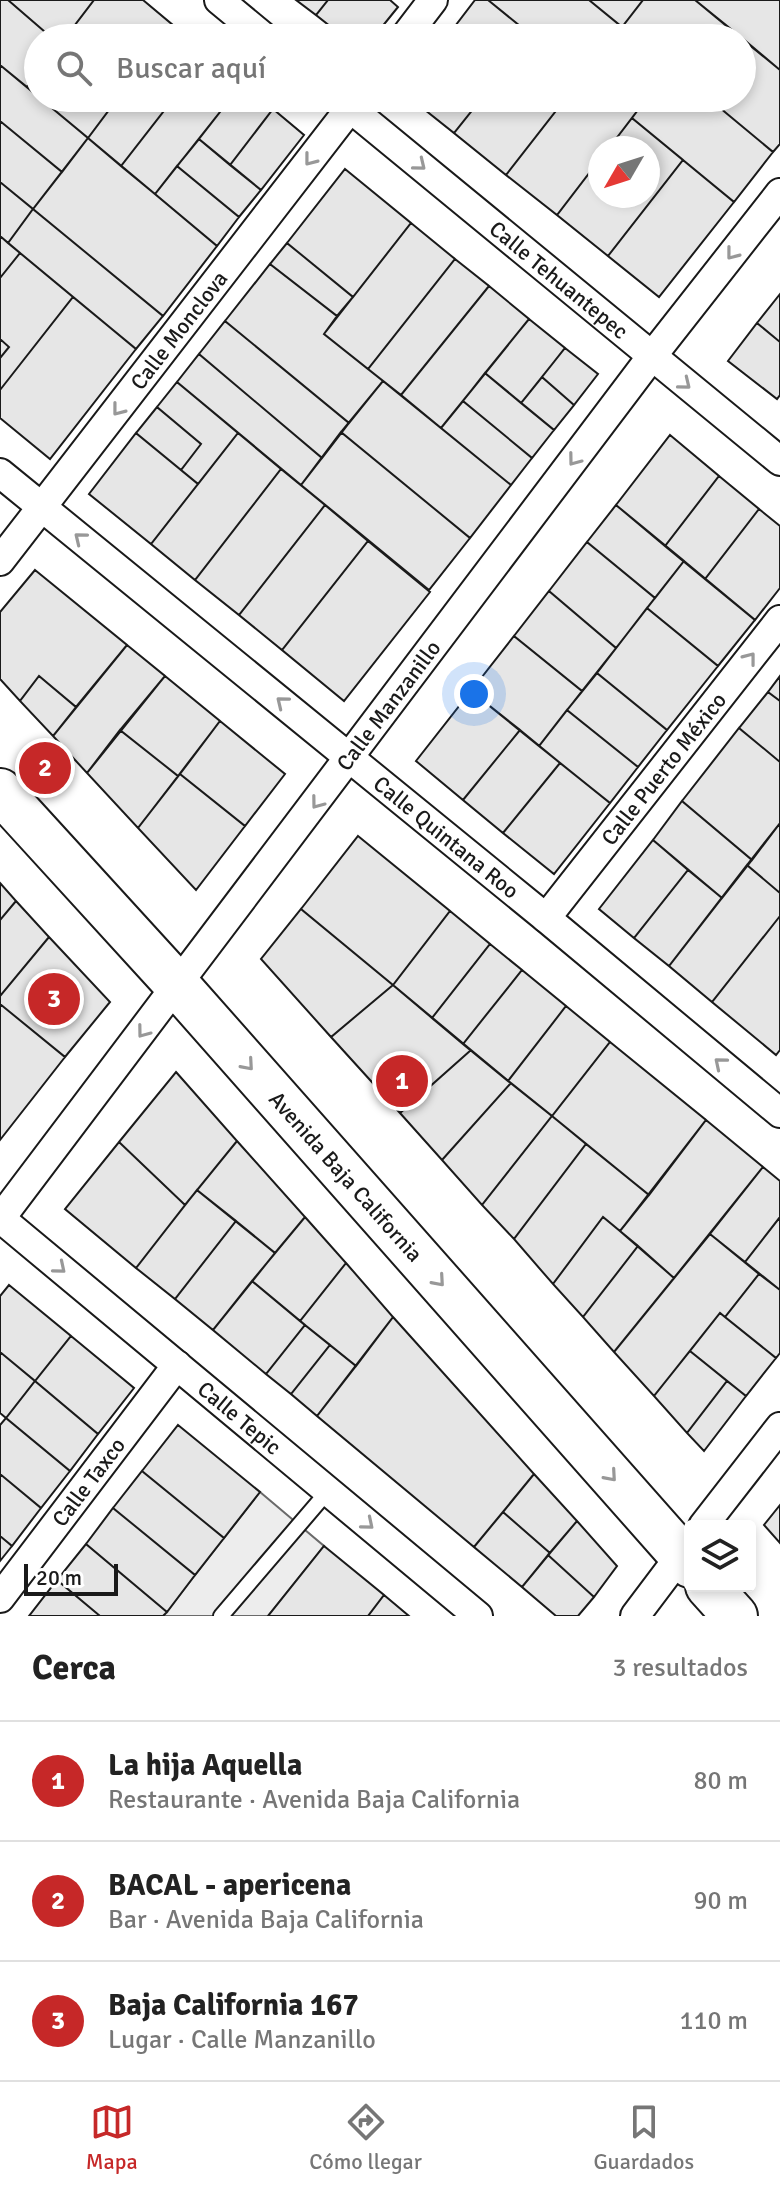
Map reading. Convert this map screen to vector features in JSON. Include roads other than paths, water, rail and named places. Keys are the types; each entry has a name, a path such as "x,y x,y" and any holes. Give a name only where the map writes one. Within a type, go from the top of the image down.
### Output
{"main road":[{"name":"Avenida Baja California","path":"0,791 684,1544"},
{"name":"Avenida Baja California","path":"719,1592 735,1616"}],"street":[{"path":"219,0 248,24"},
{"path":"415,24 433,0"},
{"name":"Calle Monclova","path":"0,561 341,112"},
{"name":"Calle Tehuantepec","path":"362,112 780,461"},
{"name":"Calle Manzanillo","path":"0,1219 652,356 780,193"},
{"name":"Calle Quintana Roo","path":"0,473 780,1113"},
{"name":"Calle Puerto México","path":"546,918 780,620"},
{"name":"Calle Tepic","path":"0,1219 478,1616"},
{"name":"Calle Taxco","path":"0,1598 177,1365"},
{"path":"718,1520 780,1427"},
{"path":"635,1616 684,1565"}],"lane":[{"path":"221,1616 328,1491"}],"place":[{"name":"BACAL - apericena","path":"45,768"},
{"name":"Baja California 167","path":"54,999"},
{"name":"La hija Aquella","path":"402,1081"}]}
